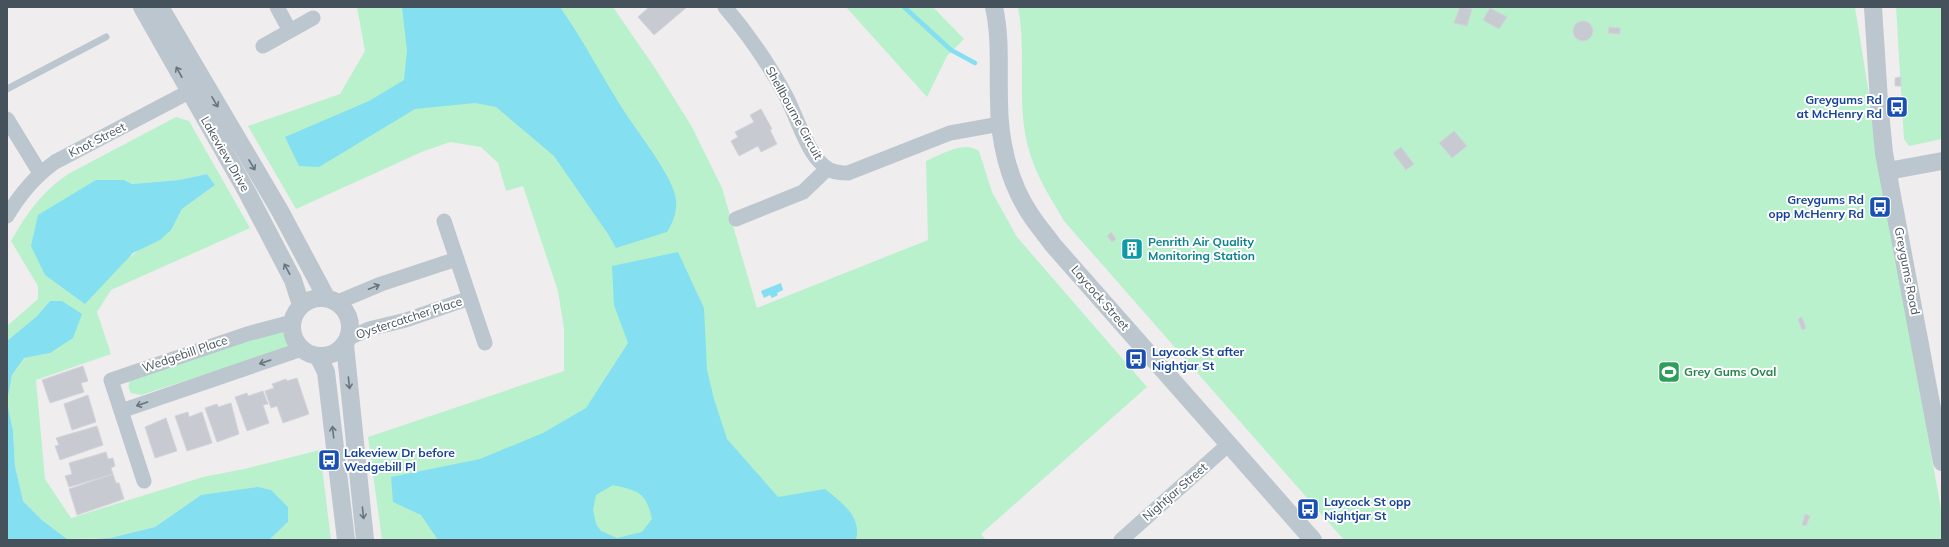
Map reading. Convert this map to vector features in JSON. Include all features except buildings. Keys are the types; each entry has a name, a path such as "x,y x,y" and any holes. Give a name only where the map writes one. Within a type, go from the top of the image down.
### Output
{"street":[{"name":"Lakeview Drive","path":"142,7 197,88 236,139 268,190 332,300"},
{"name":"Lakeview Drive","path":"160,7 197,88 219,143 247,192 293,280 301,305"},
{"path":"277,7 290,31"},
{"name":"Shellbourne Circuit","path":"725,7 761,54 787,98 817,159 827,169 835,172 848,173 950,133 1000,124"},
{"name":"Laycock Street","path":"994,7 1000,46 1000,124 1005,154 1015,184 1029,213 1053,245 1313,540"},
{"name":"Greygums Road","path":"1873,7 1879,101 1888,172 1942,462"},
{"path":"264,46 313,18"},
{"name":"Knot Street","path":"7,216 24,190 40,172 69,154 197,88"},
{"path":"7,119 32,162 40,172"},
{"path":"1888,172 1942,161"},
{"path":"736,218 803,192 827,169"},
{"name":"Oystercatcher Place","path":"444,221 485,343"},
{"path":"332,300 457,260"},
{"path":"346,540 326,372 310,353 295,341 292,332 292,322 295,313 301,305 317,297 332,300 347,312 350,318 351,331 347,341 365,540"},
{"name":"Oystercatcher Place","path":"347,341 370,329 406,320 470,298"},
{"name":"Wedgebill Place","path":"144,481 111,380 247,334 292,322"},
{"path":"121,411 310,353 333,353 347,341"},
{"name":"Nightjar Street","path":"1121,540 1229,444"}],"lane":[{"path":"7,89 106,37"}],"green space":[{"path":"357,7 613,7 657,71 692,127 722,188 757,308 928,240 926,161 952,150 966,147 973,148 979,151 992,192 1017,237 1147,387 981,534 986,540 382,540 368,437 564,371 564,329 558,291 523,186 506,191 498,163 481,147 450,142 424,151 296,209 248,126 340,94 365,51"},
{"path":"846,7 933,7 964,39 947,56 927,97"},
{"path":"1018,7 1855,7 1880,164 1942,515 1942,540 1344,540 1064,221 1039,176 1031,157 1024,130 1022,95 1022,42"},
{"path":"1896,7 1942,7 1942,139 1909,146 1904,139"},
{"path":"176,117 189,121 250,228 111,290 97,312 111,354 36,380 45,479 71,518 203,477 244,469 320,450 331,540 269,540 288,522 201,495 155,527 110,538 67,539 42,520 23,501 15,466 13,431 7,402 12,375 24,358 50,353 50,301 37,316 7,341 7,326 38,299 38,286 11,241 36,203 60,180 70,173","holes":["207,174 215,185 182,209 176,220 130,257 124,180 132,184 179,180"]},
{"path":"284,328 290,345 272,353 141,395 131,393 129,390 130,381"}],"water":[{"path":"402,7 560,7 626,114 663,168 669,180 674,191 676,209 667,232 616,248 554,156 496,107 475,103 415,109 319,167 299,166 285,137 369,101 404,80 407,51"},
{"path":"207,174 215,185 182,209 171,230 160,240 133,253 85,304 45,275 31,246 38,215 96,180 124,180 132,184 179,180"},
{"path":"678,252 704,308 707,370 714,399 727,439 778,497 825,489 849,510 856,524 856,540 438,540 421,515 393,502 391,477 480,459 543,433 586,408 628,343 614,305 612,266","holes":["613,485 635,491 644,498 650,510 652,519 642,532 617,538 601,531 596,524 593,510 596,495"]},
{"path":"781,283 783,290 777,293 778,295 772,298 770,295 764,298 761,291"},
{"path":"50,301 62,301 82,314 73,338 50,353 24,358 12,375 7,402 7,341 37,316"},
{"path":"7,402 13,431 15,466 23,501 42,520 67,539 73,540 7,540"},
{"path":"258,487 271,490 288,507 288,522 269,540 77,540 110,538 155,527 201,495"}],"waterway":[{"path":"904,7 951,50 975,63"}],"place":[{"name":"Greygums Rd at McHenry Rd","path":"1897,107"},
{"name":"Greygums Rd opp McHenry Rd","path":"1880,207"},
{"name":"Penrith Air Quality Monitoring Station","path":"1132,249"},
{"name":"Laycock St after Nightjar St","path":"1136,359"},
{"name":"Grey Gums Oval","path":"1669,372"},
{"name":"Lakeview Dr before Wedgebill Pl","path":"329,460"},
{"name":"Laycock St opp Nightjar St","path":"1308,509"}]}
